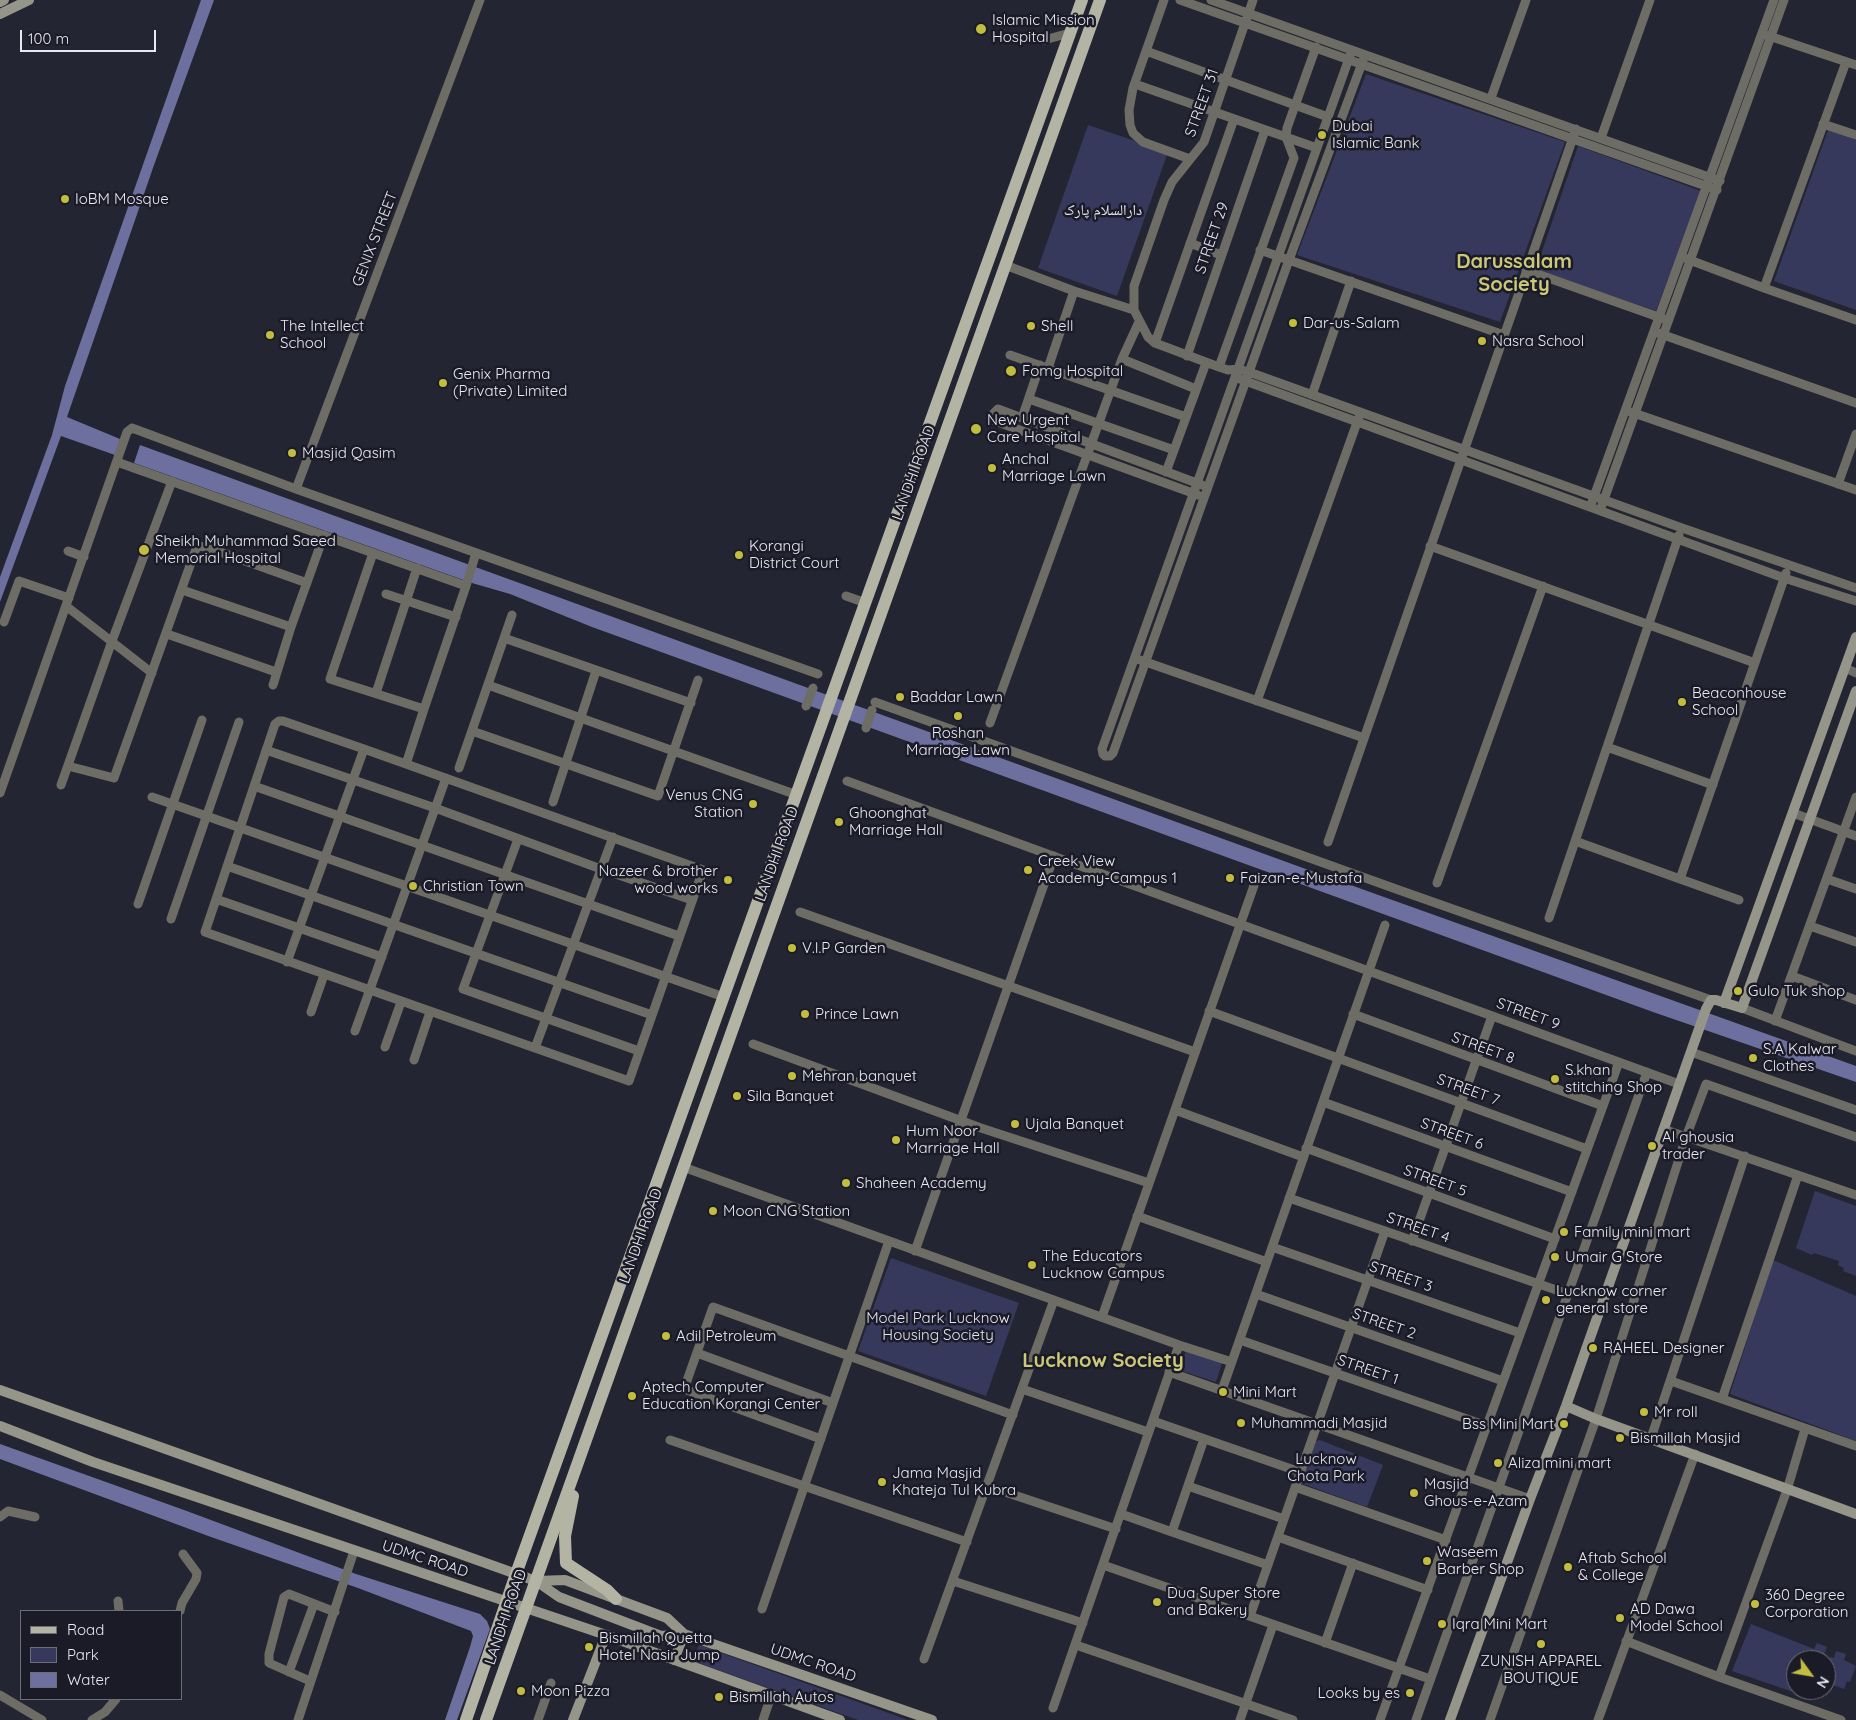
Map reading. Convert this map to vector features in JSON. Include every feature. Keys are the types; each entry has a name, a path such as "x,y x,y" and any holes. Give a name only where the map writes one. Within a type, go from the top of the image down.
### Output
{"main road":[{"path":"0,2 4,0"},
{"path":"0,14 16,3 29,0"},
{"name":"LANDHI ROAD","path":"466,1720 525,1548 1082,0"},
{"name":"LANDHI ROAD","path":"486,1720 1100,0"},
{"path":"1724,1003 1856,637"},
{"path":"1450,1720 1530,1499 1566,1406 1698,1031 1709,1005 1724,1003 1742,1008 1856,692"},
{"path":"0,1390 536,1581 559,1597 661,1636 684,1634"},
{"path":"1566,1406 1596,1419 1856,1514"},
{"name":"UDMC ROAD","path":"0,1426 94,1462 606,1635 840,1720"},
{"path":"588,1433 565,1536 566,1563 607,1590 616,1599"},
{"path":"525,1548 533,1558 540,1558 545,1554"},
{"path":"536,1581 566,1580 667,1618 684,1634"},
{"path":"674,1660 684,1634"},
{"name":"UDMC ROAD","path":"684,1634 932,1720"},
{"path":"572,1720 606,1635"}],"street":[{"name":"GENIX STREET","path":"296,489 480,0"},
{"path":"1164,0 1134,84 1129,110 1130,125 1133,133 1143,142 1190,159"},
{"path":"1180,0 1349,59 1364,59 1491,98 1720,181"},
{"path":"1211,0 1352,50 1364,59 1572,139 1717,190"},
{"name":"STREET 31","path":"1155,344 1139,322 1134,310 1134,286 1164,200 1175,177 1204,142 1253,0"},
{"path":"1491,98 1526,0"},
{"path":"1601,138 1650,0"},
{"path":"1664,319 1691,261 1717,190 1767,35 1774,0"},
{"path":"1600,510 1636,414 1682,257 1710,178 1767,35 1784,0"},
{"path":"1044,40 1070,33"},
{"path":"1767,35 1856,66"},
{"path":"1219,367 1294,158 1286,137 1287,128 1316,47"},
{"path":"1352,50 1278,257 1234,372 1197,484 1102,749 1103,754 1106,756 1110,756 1112,753 1289,260 1364,59"},
{"path":"1146,51 1328,117"},
{"path":"1764,288 1846,62"},
{"path":"1134,84 1317,148"},
{"path":"1234,119 1155,344 1234,372 1361,412 1788,566 1856,588"},
{"path":"1823,124 1856,135"},
{"path":"1328,842 1576,129"},
{"name":"STREET 29","path":"1187,356 1265,130"},
{"path":"1190,243 1221,255"},
{"path":"1260,250 1504,335"},
{"path":"1682,257 1856,320"},
{"path":"1005,265 1074,291 1134,310"},
{"path":"1526,270 1664,319"},
{"path":"1312,395 1352,281"},
{"path":"1022,418 1074,291"},
{"path":"990,723 1122,359 1139,322"},
{"path":"1659,334 1856,403"},
{"path":"1590,507 1626,410 1659,334"},
{"path":"1010,354 1186,417"},
{"path":"1122,359 1196,389"},
{"path":"1166,472 1206,362"},
{"path":"1247,376 1357,421 1784,578 1856,601"},
{"path":"1029,399 1174,450"},
{"path":"1203,497 995,421 992,417 993,414 998,409 1207,487"},
{"path":"1626,410 1856,490"},
{"path":"1257,701 1361,412"},
{"path":"0,793 125,439 129,429 132,428 296,489 818,674"},
{"path":"1838,484 1856,434"},
{"path":"118,460 373,553 466,584"},
{"path":"61,785 172,481"},
{"path":"1549,918 1682,528"},
{"path":"273,685 291,627 324,535"},
{"path":"68,766 114,778 197,546 206,547 308,583"},
{"path":"1430,546 1755,663"},
{"path":"68,551 84,557"},
{"path":"406,764 476,552"},
{"path":"373,553 330,677 332,680 424,709"},
{"path":"1680,879 1788,566"},
{"path":"376,693 417,568"},
{"path":"4,622 19,581 68,602 152,673"},
{"path":"1437,883 1543,586"},
{"path":"182,590 291,627"},
{"path":"386,594 456,617"},
{"path":"846,596 866,603"},
{"path":"459,768 512,615"},
{"path":"167,634 276,672"},
{"path":"504,638 691,703"},
{"path":"1134,659 1364,738"},
{"path":"1845,668 1856,673"},
{"path":"553,802 596,670"},
{"path":"472,731 658,796 698,680"},
{"path":"488,685 797,795"},
{"path":"806,706 812,688"},
{"path":"866,728 874,706 1387,886 1709,1005"},
{"path":"138,904 202,720"},
{"path":"278,721 283,721 406,764 702,870 629,1081 205,932 266,750 275,724 278,721"},
{"path":"171,919 239,722"},
{"path":"1607,747 1713,785"},
{"path":"287,962 364,749"},
{"path":"266,750 692,900"},
{"path":"354,1031 446,778"},
{"name":"STREET 9","path":"847,781 1679,1084"},
{"path":"254,786 680,936"},
{"path":"152,797 724,997"},
{"path":"1775,1022 1856,797"},
{"path":"1793,813 1856,836"},
{"path":"535,1048 613,837"},
{"path":"518,839 463,989 639,1051"},
{"path":"1575,841 1739,900"},
{"path":"915,1250 1054,856"},
{"path":"227,866 652,1015"},
{"path":"1102,1317 1257,877"},
{"path":"1827,879 1856,889"},
{"path":"216,899 382,957"},
{"path":"800,912 1195,1052"},
{"path":"1222,1390 1385,925"},
{"path":"1810,926 1856,942"},
{"path":"311,1012 324,975"},
{"path":"1792,976 1856,1000"},
{"path":"385,1047 401,1002"},
{"path":"1742,1008 1856,1051"},
{"name":"STREET 7","path":"1209,1011 1587,1149"},
{"path":"414,1060 430,1012"},
{"name":"STREET 8","path":"1353,1014 1603,1106"},
{"path":"1412,1241 1492,1016"},
{"path":"753,1044 961,1120 1149,1183"},
{"path":"1691,1052 1856,1110"},
{"path":"1380,1720 1619,1062"},
{"path":"1416,1720 1647,1072"},
{"path":"1490,1720 1596,1419 1686,1137 1706,1084 1856,1137"},
{"name":"STREET 6","path":"1323,1102 1572,1192"},
{"name":"STREET 5","path":"1175,1110 1429,1193 1554,1239"},
{"path":"1663,1129 1856,1195"},
{"path":"1651,1438 1745,1156"},
{"path":"683,1167 1179,1345 1232,1362"},
{"path":"1722,1399 1798,1175"},
{"name":"STREET 4","path":"1289,1198 1568,1294"},
{"path":"1137,1216 1267,1262"},
{"path":"1250,1616 1385,1231"},
{"path":"762,1609 889,1241"},
{"name":"STREET 3","path":"1272,1247 1520,1333"},
{"name":"STREET 2","path":"1256,1294 1503,1380"},
{"path":"924,1659 968,1542 1054,1300"},
{"path":"821,1439 684,1389 713,1307 1013,1415"},
{"name":"STREET 1","path":"1240,1340 1487,1426"},
{"path":"1053,1708 1179,1345"},
{"path":"697,1353 834,1403"},
{"path":"1169,1372 1530,1499"},
{"path":"1671,1381 1856,1446"},
{"path":"1022,1389 1148,1432"},
{"path":"1152,1421 1300,1472"},
{"path":"1719,1677 1787,1490 1806,1428"},
{"path":"1172,1532 1204,1439"},
{"path":"670,1440 968,1542"},
{"path":"1598,1720 1695,1454"},
{"path":"987,1486 1116,1529"},
{"path":"1188,1486 1284,1520"},
{"path":"1295,1487 1446,1540"},
{"path":"0,1517 8,1511 35,1517"},
{"path":"1121,1514 1268,1565"},
{"path":"1278,1536 1428,1590"},
{"path":"298,1720 354,1551"},
{"path":"180,1610 182,1603 196,1580 197,1573 183,1554"},
{"path":"1325,1643 1353,1563"},
{"path":"1103,1565 1430,1680"},
{"path":"953,1581 1083,1623"},
{"path":"310,1680 274,1666 268,1660 284,1597 289,1594 334,1612"},
{"path":"118,1601 119,1610"},
{"path":"289,1672 314,1604"},
{"path":"1240,1720 1274,1625"},
{"path":"1626,1642 1841,1720"},
{"path":"1076,1645 1292,1720"},
{"path":"538,1720 551,1683"},
{"path":"0,1695 42,1720"},
{"path":"763,1720 771,1696"},
{"path":"92,1720 105,1712 115,1700"}],"green space":[{"path":"1366,74 1565,142 1500,322 1297,255"},
{"name":"دارالسلام پارک","path":"1088,125 1168,152 1117,296 1038,268"},
{"path":"1828,130 1856,140 1856,310 1774,281"},
{"path":"1578,146 1701,191 1656,311 1536,269"},
{"path":"1815,1191 1856,1206 1856,1276 1843,1271 1844,1268 1838,1265 1839,1261 1814,1253 1812,1255 1796,1248"},
{"name":"Model Park Lucknow Housing Society","path":"891,1258 1019,1303 986,1396 858,1351"},
{"path":"1773,1260 1856,1296 1856,1441 1730,1394"},
{"path":"1186,1351 1222,1363 1216,1382 1179,1370"},
{"name":"Lucknow Chota Park","path":"1320,1440 1383,1465 1367,1507 1295,1481 1308,1444"},
{"path":"1751,1624 1814,1649 1817,1643 1827,1647 1826,1650 1786,1650 1786,1690 1732,1671"},
{"path":"699,1645 908,1720 858,1720 693,1661"},
{"path":"1836,1651 1846,1654 1844,1660 1856,1666 1850,1682 1847,1681 1844,1689 1836,1686"}],"water":[{"path":"201,0 214,0 154,165 67,417 120,439 115,455 61,436 0,602 0,577 52,435 65,386"},
{"path":"140,445 1303,868 1856,1066 1856,1082 1653,1012 592,627 510,594 472,583 134,463"},
{"path":"0,1444 356,1574 480,1614 487,1621 490,1629 457,1720 445,1720 470,1647 473,1636 471,1631 358,1588 211,1537 0,1459"}],"place":[{"name":"Islamic Mission Hospital","path":"981,29"},
{"name":"Dubai Islamic Bank","path":"1322,135"},
{"name":"IoBM Mosque","path":"65,199"},
{"name":"Dar-us-Salam","path":"1293,323"},
{"name":"Shell","path":"1031,326"},
{"name":"The Intellect School","path":"270,335"},
{"name":"Nasra School","path":"1482,341"},
{"name":"Fomg Hospital","path":"1011,371"},
{"name":"Genix Pharma (Private) Limited","path":"443,383"},
{"name":"New Urgent Care Hospital","path":"976,429"},
{"name":"Masjid Qasim","path":"292,453"},
{"name":"Anchal Marriage Lawn","path":"992,468"},
{"name":"Sheikh Muhammad Saeed Memorial Hospital","path":"144,550"},
{"name":"Korangi District Court","path":"739,555"},
{"name":"Baddar Lawn","path":"900,697"},
{"name":"Beaconhouse School","path":"1682,702"},
{"name":"Roshan Marriage Lawn","path":"958,716"},
{"name":"Venus CNG Station","path":"753,804"},
{"name":"Ghoonghat Marriage Hall","path":"839,822"},
{"name":"Creek View Academy-Campus 1","path":"1028,870"},
{"name":"Faizan-e-Mustafa","path":"1230,878"},
{"name":"Nazeer & brother wood works","path":"728,880"},
{"name":"Christian Town","path":"413,886"},
{"name":"V.I.P Garden","path":"792,948"},
{"name":"Gulo Tuk shop","path":"1738,991"},
{"name":"Prince Lawn","path":"805,1014"},
{"name":"S.A Kalwar Clothes","path":"1753,1058"},
{"name":"Mehran banquet","path":"792,1076"},
{"name":"S.khan stitching Shop","path":"1555,1079"},
{"name":"Sila Banquet","path":"737,1096"},
{"name":"Ujala Banquet","path":"1015,1124"},
{"name":"Hum Noor Marriage Hall","path":"896,1140"},
{"name":"Al ghousia trader","path":"1652,1146"},
{"name":"Shaheen Academy","path":"846,1183"},
{"name":"Moon CNG Station","path":"713,1211"},
{"name":"Family mini mart","path":"1564,1232"},
{"name":"Umair G Store","path":"1555,1257"},
{"name":"The Educators Lucknow Campus","path":"1032,1265"},
{"name":"Lucknow corner general store","path":"1546,1300"},
{"name":"Adil Petroleum","path":"666,1336"},
{"name":"RAHEEL Designer","path":"1593,1348"},
{"name":"Mini Mart","path":"1223,1392"},
{"name":"Aptech Computer Education Korangi Center","path":"632,1396"},
{"name":"Mr roll","path":"1644,1412"},
{"name":"Muhammadi Masjid","path":"1241,1423"},
{"name":"Bss Mini Mart","path":"1564,1424"},
{"name":"Bismillah Masjid","path":"1620,1438"},
{"name":"Aliza mini mart","path":"1498,1463"},
{"name":"Jama Masjid Khateja Tul Kubra","path":"882,1482"},
{"name":"Masjid Ghous-e-Azam","path":"1414,1493"},
{"name":"Waseem Barber Shop","path":"1427,1561"},
{"name":"Aftab School & College","path":"1568,1567"},
{"name":"Dua Super Store and Bakery","path":"1157,1602"},
{"name":"360 Degree Corporation","path":"1755,1604"},
{"name":"AD Dawa Model School","path":"1620,1618"},
{"name":"Iqra Mini Mart","path":"1442,1624"},
{"name":"ZUNISH APPAREL BOUTIQUE","path":"1541,1644"},
{"name":"Bismillah Quetta Hotel Nasir Jump","path":"589,1647"},
{"name":"Moon Pizza","path":"521,1691"},
{"name":"Looks by es","path":"1410,1693"},
{"name":"Bismillah Autos","path":"719,1697"}],"district":[{"name":"Darussalam Society","path":"1514,274"},
{"name":"Lucknow Society","path":"1103,1361"}]}
